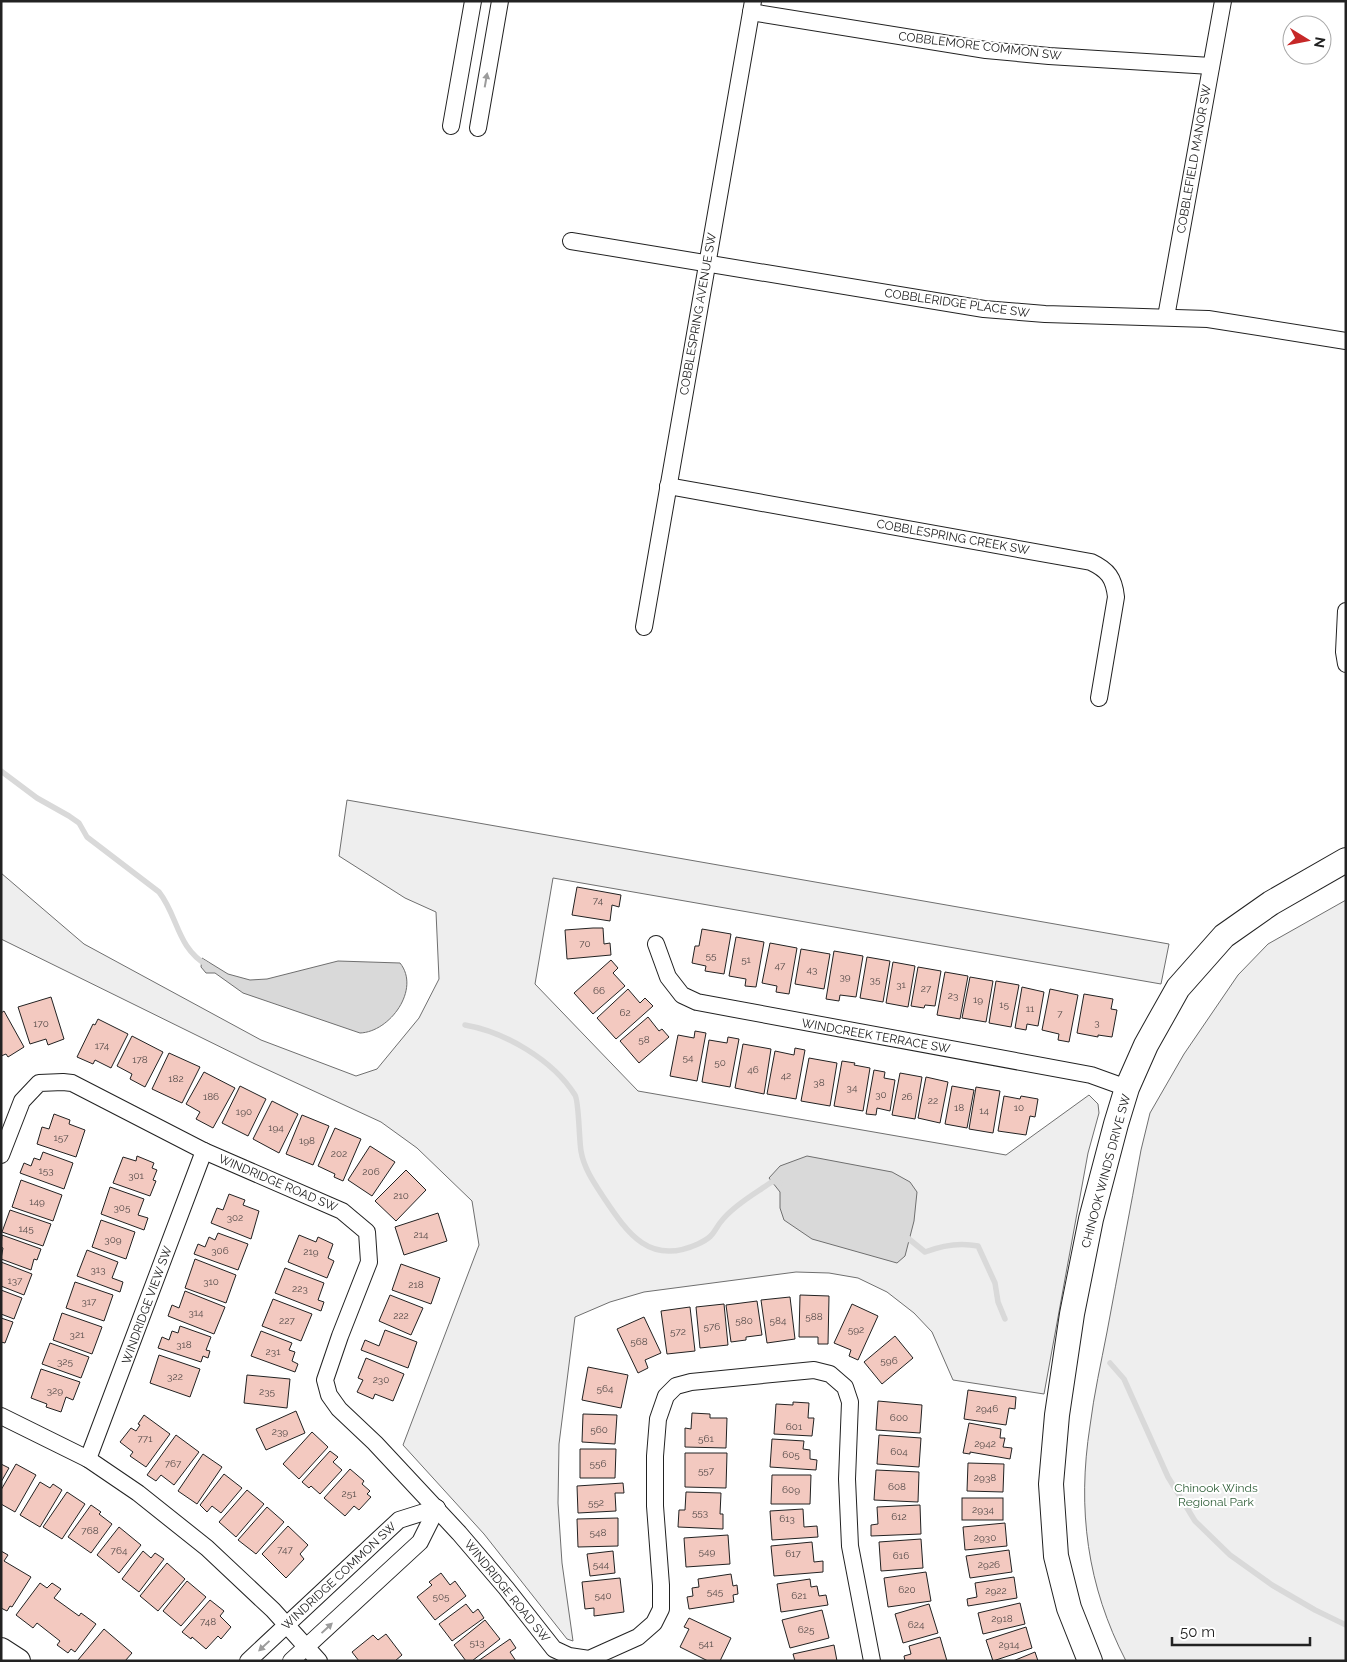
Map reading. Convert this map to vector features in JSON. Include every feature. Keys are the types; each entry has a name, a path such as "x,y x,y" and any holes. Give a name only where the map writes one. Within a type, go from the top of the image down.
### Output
{"street":[{"path":"452,126 473,1"},
{"path":"478,128 500,1"},
{"name":"COBBLEFIELD MANOR SW","path":"1166,317 1223,1"},
{"name":"COBBLEMORE COMMON SW","path":"752,6 943,44 1005,52 1211,66"},
{"name":"COBBLESPRING AVENUE SW","path":"644,627 752,6"},
{"name":"COBBLERIDGE PLACE SW","path":"571,241 984,309 1045,314 1208,319 1346,341"},
{"name":"COBBLESPRING CREEK SW","path":"668,486 1091,562 1103,567 1115,586 1116,597 1099,698"},
{"path":"1346,611 1344,652 1346,664"},
{"name":"CHINOOK WINDS DRIVE SW","path":"1090,1661 1068,1608 1056,1556 1050,1484 1058,1406 1072,1314 1091,1219 1127,1088 1146,1045 1178,988 1224,936 1271,903 1346,860"},
{"name":"WINDCREEK TERRACE SW","path":"656,944 668,977 682,995 697,1002 1090,1075 1127,1088"},
{"name":"WINDRIDGE ROAD SW","path":"1,1155 22,1100 40,1084 72,1083 204,1151 342,1210 367,1232 369,1262 325,1380 329,1395 339,1409 375,1443 437,1508 506,1588 554,1649 569,1656 589,1659 638,1637 654,1623 661,1609 655,1506 655,1456 658,1419 666,1396 676,1386 691,1382 814,1370 830,1374 845,1387 850,1402 846,1479 850,1546 872,1661"},
{"name":"WINDRIDGE VIEW SW","path":"88,1459 204,1151"},
{"path":"1,1416 88,1459 138,1494 207,1548 287,1625 319,1661"},
{"path":"292,1661 420,1542 437,1508"},
{"name":"WINDRIDGE COMMON SW","path":"248,1661 399,1520 437,1508"},
{"path":"1,1650 18,1661"}],"green space":[{"path":"347,800 1169,944 1161,984 553,878 535,984 638,1091 1006,1155 1089,1095 1098,1104 1099,1113 1088,1153 1044,1394 953,1380 932,1332 914,1313 887,1292 858,1278 829,1273 796,1272 644,1292 610,1302 575,1317 559,1444 558,1503 562,1563 573,1641 567,1639 484,1534 403,1445 479,1245 472,1201 417,1148 381,1122 253,1063 1,939 1,873 84,944 261,1040 356,1076 377,1069 419,1018 439,979 436,912 405,898 339,856"},
{"name":"Chinook Winds Regional Park","path":"1346,900 1346,1661 1126,1661 1102,1604 1088,1546 1085,1517 1086,1457 1096,1390 1141,1150 1150,1113 1184,1054 1238,975 1268,944"}],"shaded area":[{"path":"202,958 228,974 250,980 267,979 338,961 400,963 406,973 407,985 399,1007 391,1017 371,1031 360,1033 243,993 215,973 206,973 201,967"},
{"path":"807,1156 892,1172 910,1182 917,1192 914,1221 905,1256 897,1263 812,1239 784,1220 780,1208 780,1192 769,1178 780,1166"}],"building":[{"path":"577,887 621,895 619,907 612,905 610,921 572,915"},
{"path":"603,928 604,944 610,943 611,955 567,959 565,930"},
{"path":"702,929 731,934 724,974 705,971 706,966 692,963 695,946 699,946"},
{"path":"736,937 764,942 756,987 745,986 746,979 729,976"},
{"path":"770,943 797,948 789,994 776,992 777,986 762,983"},
{"path":"801,949 830,954 824,989 795,984"},
{"path":"834,951 863,956 856,997 840,995 839,1001 826,999"},
{"path":"867,957 890,961 883,1002 860,998"},
{"path":"611,960 618,968 613,973 625,986 593,1014 574,993"},
{"path":"893,962 915,966 908,1007 886,1003"},
{"path":"918,967 941,971 935,1006 925,1005 924,1008 911,1006"},
{"path":"945,972 968,976 960,1019 937,1015"},
{"path":"970,977 993,981 986,1022 962,1018"},
{"path":"996,981 1019,985 1011,1027 989,1023"},
{"path":"1022,987 1044,992 1038,1026 1027,1024 1026,1030 1015,1028"},
{"path":"628,989 640,1003 645,998 653,1006 616,1039 597,1018"},
{"path":"1050,989 1078,995 1069,1042 1058,1040 1059,1034 1042,1030"},
{"path":"1084,994 1113,999 1111,1009 1117,1010 1112,1037 1098,1035 1098,1037 1077,1033"},
{"path":"51,997 64,1039 48,1045 46,1039 30,1044 18,1007"},
{"path":"4,1011 24,1047 8,1057 6,1054 1,1056 1,1013"},
{"path":"648,1017 659,1031 662,1029 669,1037 639,1063 620,1041"},
{"path":"98,1019 128,1034 111,1068 95,1060 93,1064 77,1057 93,1024 95,1025"},
{"path":"695,1031 706,1033 697,1081 670,1076 678,1035 694,1038"},
{"path":"132,1036 163,1052 145,1087 130,1079 132,1074 117,1066"},
{"path":"728,1037 739,1039 730,1087 702,1082 709,1040 727,1043"},
{"path":"743,1044 771,1049 764,1094 735,1088"},
{"path":"795,1048 805,1050 796,1099 767,1094 775,1051 794,1055"},
{"path":"169,1053 200,1067 182,1103 152,1089"},
{"path":"809,1058 837,1063 830,1106 801,1101"},
{"path":"842,1061 870,1068 863,1111 834,1106"},
{"path":"874,1070 885,1072 884,1078 895,1080 890,1111 877,1108 876,1115 866,1114"},
{"path":"204,1072 235,1088 213,1128 196,1119 200,1112 186,1104"},
{"path":"900,1073 922,1077 915,1119 892,1115"},
{"path":"926,1077 948,1082 940,1123 918,1118"},
{"path":"240,1086 266,1099 248,1136 222,1123"},
{"path":"952,1086 974,1090 967,1128 945,1124"},
{"path":"976,1087 1000,1091 993,1133 969,1129"},
{"path":"1004,1096 1020,1099 1021,1096 1038,1099 1035,1117 1030,1116 1026,1135 998,1131"},
{"path":"272,1101 298,1114 279,1153 253,1139"},
{"path":"54,1114 70,1120 69,1124 85,1130 76,1157 37,1144 42,1127 49,1129"},
{"path":"302,1115 329,1126 313,1165 286,1154"},
{"path":"335,1128 361,1139 343,1181 334,1177 335,1174 318,1166"},
{"path":"370,1146 395,1162 372,1196 348,1180"},
{"path":"43,1152 73,1163 64,1189 20,1173 24,1163 31,1166 34,1158 40,1160"},
{"path":"137,1156 154,1163 152,1168 157,1170 153,1180 156,1181 150,1196 113,1183 123,1157 136,1161"},
{"path":"406,1170 426,1190 396,1221 375,1201"},
{"path":"21,1180 62,1195 53,1221 12,1207"},
{"path":"110,1187 144,1199 138,1215 148,1218 144,1230 101,1214"},
{"path":"229,1194 245,1200 243,1205 259,1211 251,1239 211,1223 217,1208 223,1210"},
{"path":"10,1210 51,1224 43,1246 2,1232"},
{"path":"438,1213 447,1241 404,1255 395,1227"},
{"path":"101,1220 135,1232 126,1259 92,1247"},
{"path":"218,1233 248,1244 238,1270 194,1254 198,1244 205,1247 209,1237 215,1240"},
{"path":"2,1235 41,1249 37,1260 34,1259 31,1270 1,1259 3,1248 1,1247"},
{"path":"299,1235 316,1242 318,1237 333,1244 328,1258 334,1261 327,1278 288,1262"},
{"path":"87,1250 118,1262 112,1278 123,1282 120,1292 77,1276"},
{"path":"195,1259 236,1275 226,1303 185,1288"},
{"path":"1,1262 32,1274 24,1295 1,1286"},
{"path":"401,1264 440,1278 431,1304 392,1290"},
{"path":"285,1268 324,1283 318,1300 324,1302 321,1311 275,1293"},
{"path":"75,1282 113,1295 104,1321 66,1308"},
{"path":"1,1290 22,1298 14,1319 1,1314"},
{"path":"185,1291 225,1307 214,1334 168,1316 172,1305 179,1308"},
{"path":"390,1295 423,1308 411,1335 379,1321"},
{"path":"800,1295 829,1296 828,1344 818,1344 818,1337 799,1337"},
{"path":"790,1297 795,1339 767,1343 761,1300"},
{"path":"273,1299 312,1314 301,1341 262,1326"},
{"path":"757,1301 762,1335 746,1337 746,1340 731,1342 726,1305"},
{"path":"724,1304 728,1345 700,1348 696,1307"},
{"path":"852,1304 878,1316 858,1360 849,1356 851,1350 834,1343"},
{"path":"690,1307 695,1351 667,1354 661,1311"},
{"path":"62,1313 102,1327 92,1354 53,1340"},
{"path":"644,1317 661,1353 645,1360 648,1368 638,1373 617,1329"},
{"path":"1,1318 13,1322 5,1343 1,1342"},
{"path":"180,1326 211,1337 206,1350 210,1351 208,1358 203,1356 201,1362 158,1348 162,1337 169,1340 172,1331 178,1333"},
{"path":"385,1330 417,1342 408,1368 361,1350 365,1340 379,1346"},
{"path":"261,1331 292,1343 289,1350 295,1352 292,1361 298,1364 295,1372 251,1356"},
{"path":"895,1336 913,1358 882,1384 864,1362"},
{"path":"50,1343 89,1357 81,1378 42,1364"},
{"path":"159,1355 200,1369 190,1397 150,1383"},
{"path":"366,1358 404,1374 393,1401 375,1394 373,1399 357,1392 363,1380 358,1378"},
{"path":"588,1367 628,1375 621,1408 582,1400"},
{"path":"41,1369 80,1382 73,1400 66,1397 61,1412 46,1407 47,1404 31,1398"},
{"path":"247,1375 290,1379 287,1408 244,1403"},
{"path":"968,1390 1016,1397 1015,1409 1009,1408 1006,1425 964,1419"},
{"path":"878,1401 922,1405 920,1433 876,1430"},
{"path":"793,1402 809,1403 808,1418 814,1418 812,1436 774,1434 776,1404 793,1405"},
{"path":"296,1411 305,1433 266,1450 256,1429"},
{"path":"692,1413 710,1414 710,1418 727,1418 726,1448 685,1447 685,1428 691,1429"},
{"path":"583,1414 617,1415 615,1444 582,1442"},
{"path":"144,1415 170,1434 146,1467 130,1456 133,1452 120,1442 131,1428 136,1431"},
{"path":"969,1423 1001,1429 1000,1438 1005,1438 1003,1447 1012,1448 1010,1459 970,1452 970,1454 963,1453"},
{"path":"312,1432 328,1447 299,1479 283,1464"},
{"path":"176,1435 199,1452 174,1485 161,1475 156,1481 147,1475"},
{"path":"879,1435 921,1438 919,1467 877,1464"},
{"path":"772,1439 804,1441 803,1449 810,1450 810,1459 817,1460 816,1470 770,1467"},
{"path":"580,1449 616,1449 615,1478 580,1478"},
{"path":"330,1451 338,1457 333,1462 342,1470 320,1494 311,1486 309,1488 302,1482"},
{"path":"685,1453 727,1453 726,1488 685,1487"},
{"path":"203,1454 222,1467 197,1504 178,1491"},
{"path":"968,1463 1004,1464 1003,1492 967,1491"},
{"path":"1,1464 9,1468 1,1482"},
{"path":"16,1464 36,1475 15,1512 1,1504 1,1490"},
{"path":"350,1469 364,1481 362,1484 370,1491 367,1494 371,1497 359,1510 354,1506 345,1516 324,1498"},
{"path":"876,1470 919,1472 918,1502 874,1500"},
{"path":"224,1474 242,1488 221,1513 212,1506 207,1512 200,1505"},
{"path":"772,1475 811,1475 810,1504 771,1504"},
{"path":"40,1482 50,1488 53,1484 62,1490 40,1527 20,1515"},
{"path":"623,1483 624,1493 615,1493 616,1511 578,1513 577,1486"},
{"path":"247,1490 264,1504 236,1537 219,1522"},
{"path":"67,1492 85,1504 62,1539 43,1527"},
{"path":"686,1492 721,1493 720,1514 723,1514 723,1529 678,1527 679,1510 685,1510"},
{"path":"962,1498 1003,1498 1003,1520 962,1520"},
{"path":"91,1505 101,1512 99,1514 112,1524 91,1553 68,1537"},
{"path":"920,1505 921,1534 871,1536 871,1525 878,1524 877,1507"},
{"path":"267,1507 284,1522 256,1554 238,1540"},
{"path":"803,1509 804,1527 817,1526 818,1537 772,1540 770,1511"},
{"path":"618,1518 618,1546 578,1547 577,1519"},
{"path":"1005,1523 1007,1546 965,1550 963,1527"},
{"path":"288,1526 308,1545 300,1554 304,1559 286,1578 262,1554"},
{"path":"119,1527 141,1545 119,1573 97,1555"},
{"path":"728,1535 730,1564 686,1567 684,1538"},
{"path":"921,1539 923,1568 881,1571 879,1542"},
{"path":"812,1542 814,1562 823,1561 823,1572 774,1576 771,1546"},
{"path":"1009,1550 1012,1572 970,1578 966,1556"},
{"path":"1,1551 8,1555 4,1561 31,1577 12,1607 10,1606 7,1611 1,1608"},
{"path":"143,1551 151,1558 155,1553 164,1559 139,1592 122,1579"},
{"path":"613,1551 615,1573 590,1576 587,1554"},
{"path":"167,1563 185,1579 158,1611 140,1596"},
{"path":"926,1572 931,1601 888,1607 884,1578"},
{"path":"441,1573 450,1585 455,1581 466,1596 435,1620 417,1597 432,1585 429,1582"},
{"path":"731,1574 733,1586 737,1585 738,1594 733,1595 734,1602 689,1609 687,1597 693,1596 692,1588 699,1587 698,1579"},
{"path":"1014,1577 1017,1598 968,1606 967,1599 977,1597 975,1583"},
{"path":"620,1578 624,1612 594,1616 594,1608 585,1609 582,1582"},
{"path":"810,1579 811,1587 817,1586 819,1596 826,1595 828,1605 781,1612 777,1584"},
{"path":"187,1581 206,1597 181,1626 163,1611"},
{"path":"40,1583 47,1588 52,1583 61,1589 54,1598 79,1616 81,1613 96,1624 75,1652 71,1649 68,1653 57,1645 60,1641 37,1623 33,1628 16,1615"},
{"path":"210,1600 224,1611 220,1616 231,1627 221,1639 218,1636 206,1649 192,1637 191,1639 182,1632"},
{"path":"1020,1603 1025,1624 983,1634 978,1613"},
{"path":"466,1604 473,1613 478,1609 484,1618 452,1641 439,1624"},
{"path":"929,1604 938,1633 903,1643 895,1614"},
{"path":"822,1610 829,1638 790,1648 782,1620"},
{"path":"689,1618 731,1638 720,1661 708,1661 680,1647 689,1629 684,1627"},
{"path":"485,1620 500,1639 472,1661 466,1661 454,1645"},
{"path":"1026,1627 1032,1648 993,1661 986,1640"},
{"path":"104,1629 132,1653 125,1661 79,1661 78,1660"},
{"path":"386,1634 402,1655 395,1661 359,1661 352,1652 373,1635 378,1640"},
{"path":"940,1637 947,1661 905,1661 904,1656 911,1654 909,1646"},
{"path":"510,1639 516,1648 510,1652 516,1661 478,1661"},
{"path":"834,1645 837,1661 795,1661 793,1654"},
{"path":"1035,1652 1038,1661 1013,1661"}],"waterway":[{"path":"1,771 37,798 79,823 87,837 159,892 184,941 197,958 207,965"},
{"path":"465,1025 512,1041 541,1059 566,1082 575,1095 581,1151 590,1176 622,1223 642,1243 653,1249 666,1251 681,1250 704,1241 720,1222 741,1203 773,1181 780,1183"},
{"path":"904,1235 925,1252 951,1245 978,1246 995,1283 998,1302 1005,1319"},
{"path":"1110,1363 1124,1379 1168,1477 1195,1521 1230,1555 1272,1585 1315,1610 1346,1625"}]}
